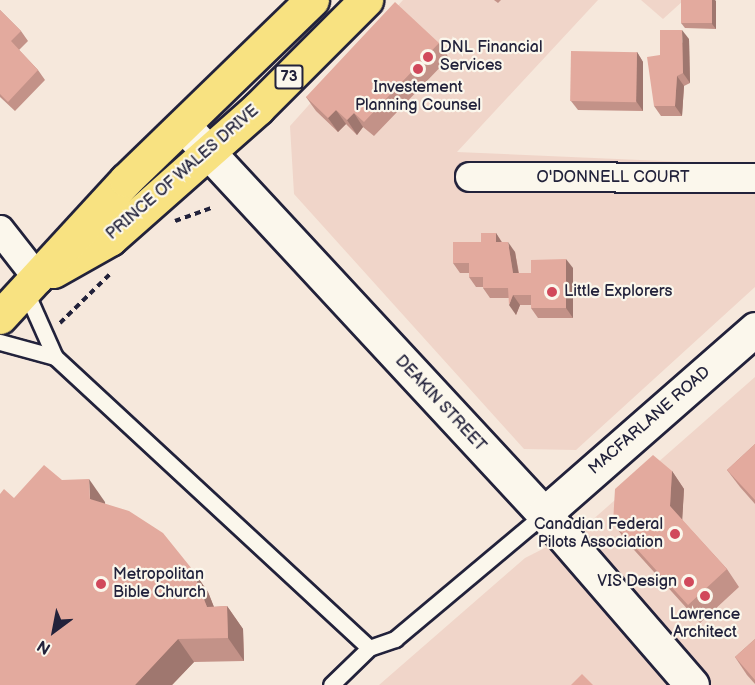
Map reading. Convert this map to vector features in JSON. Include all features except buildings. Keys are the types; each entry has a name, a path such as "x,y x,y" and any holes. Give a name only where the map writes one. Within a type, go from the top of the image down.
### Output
{"main road":[{"name":"PRINCE OF WALES DRIVE","path":"0,318 32,286 88,219 312,0"},
{"name":"PRINCE OF WALES DRIVE","path":"32,286 110,239 209,152 366,0"}],"street":[{"name":"DEAKIN STREET","path":"184,126 544,514 692,685"},
{"name":"O'DONNELL COURT","path":"471,177 755,178"},
{"path":"0,230 32,286"},
{"name":"MACFARLANE ROAD","path":"544,514 755,329"}],"lane":[{"path":"32,286 46,337 55,357 369,648"},
{"path":"0,342 55,357"},
{"path":"331,685 369,648 395,639 544,514"}],"path":[{"path":"161,225 214,207"},
{"path":"46,337 120,265"}],"shaded area":[{"path":"403,0 598,0 457,152 755,165 755,287 576,450 524,449 294,194 290,126"},
{"path":"641,0 684,0 663,19"},
{"path":"755,377 755,685 379,685 525,558 582,529"}],"place":[{"name":"DNL Financial Services","path":"428,57"},
{"name":"Investement Planning Counsel","path":"418,69"},
{"name":"Little Explorers","path":"552,292"},
{"name":"Canadian Federal Pilots Association","path":"675,534"},
{"name":"VIS Design","path":"689,582"},
{"name":"Metropolitan Bible Church","path":"101,584"},
{"name":"Lawrence Architect","path":"705,596"}]}
